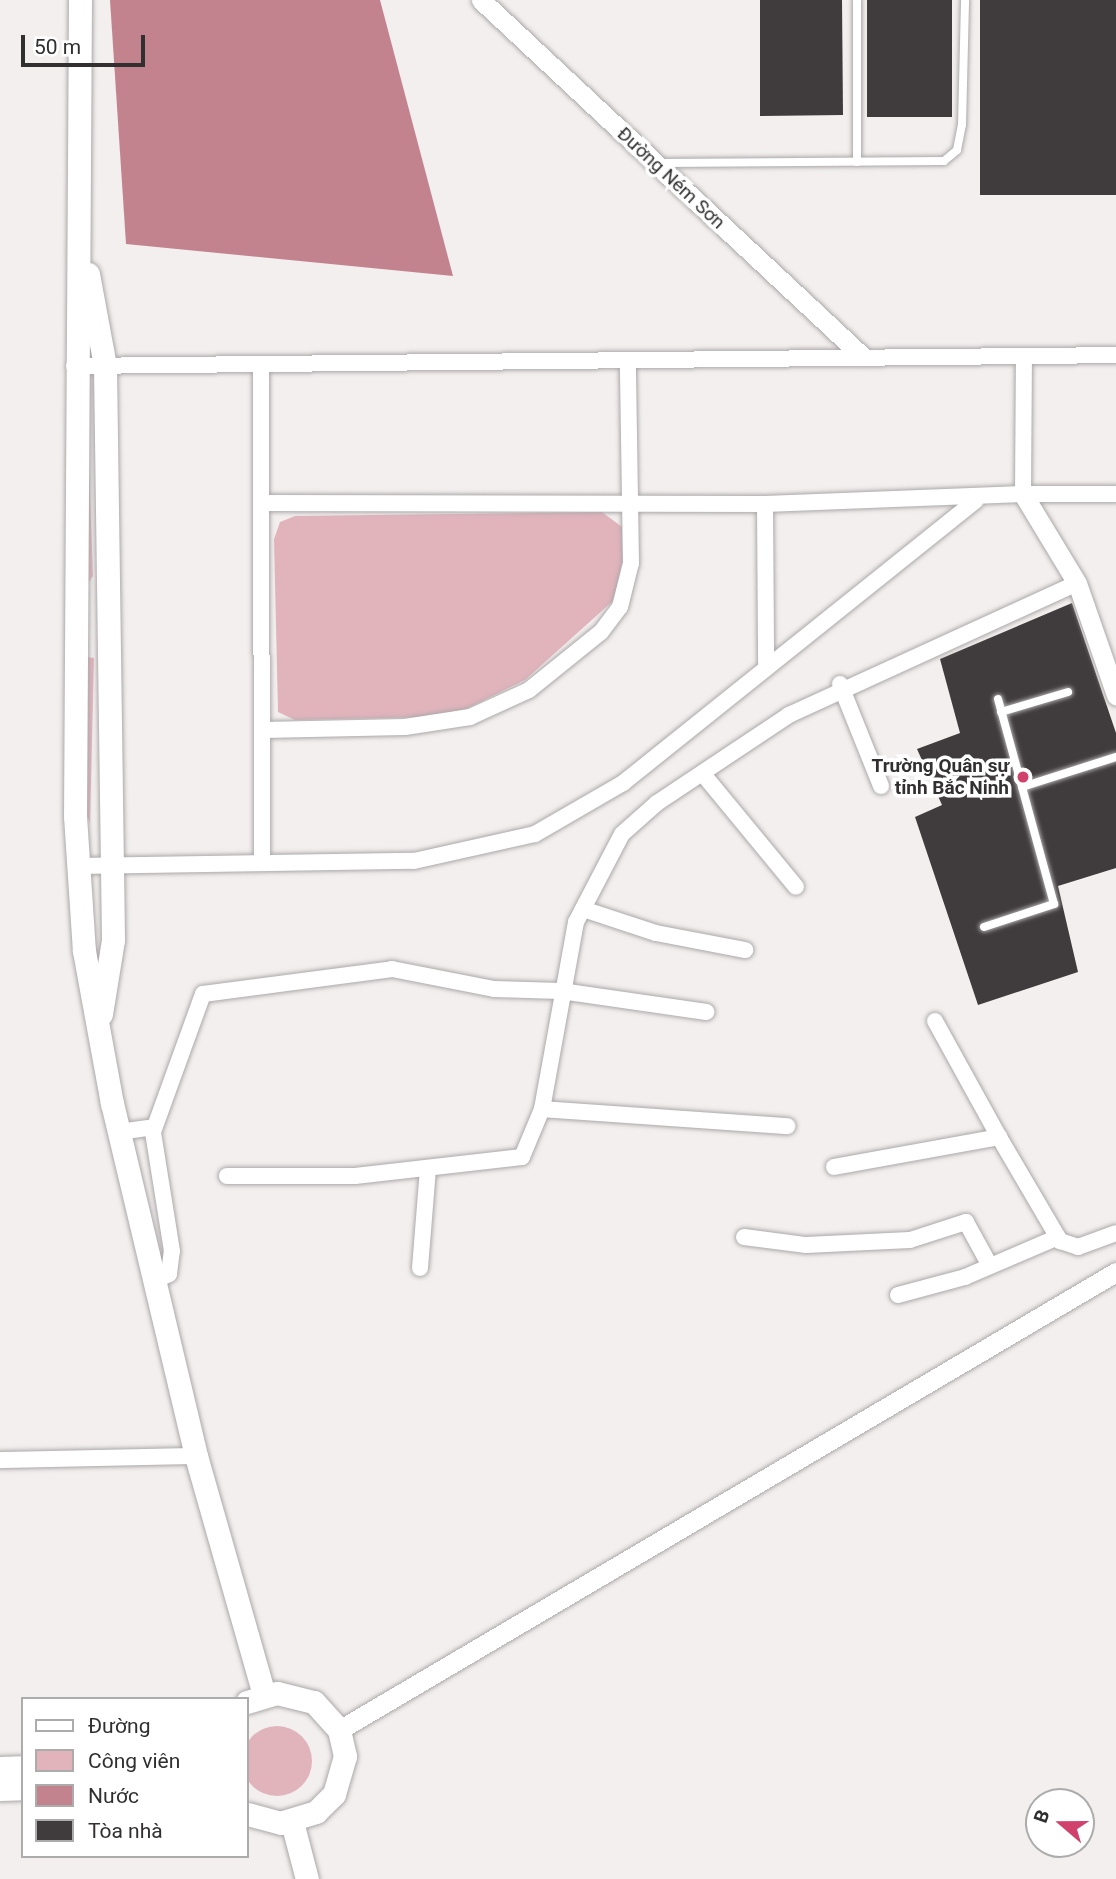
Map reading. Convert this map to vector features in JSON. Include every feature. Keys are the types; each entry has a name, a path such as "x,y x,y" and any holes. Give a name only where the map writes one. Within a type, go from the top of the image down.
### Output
{"main road":[{"path":"80,0 81,237 74,366 78,866 83,951 119,1132 158,1279 196,1456 255,1698 302,1696 339,1730 345,1756 334,1794 316,1812 292,1822 248,1814"},
{"path":"81,237 104,366 113,940 98,1030"},
{"path":"75,614 108,613"},
{"path":"0,1768 21,1767"},
{"path":"0,1789 21,1788"},
{"path":"292,1822 307,1879"}],"street":[{"name":"Đường Ném Sơn","path":"481,0 862,356"},
{"path":"74,366 1116,355"},
{"path":"1024,357 1023,494 1077,583 1116,695"},
{"path":"263,730 438,724 529,690 601,632 620,607 631,563 628,362"},
{"path":"261,366 262,863"},
{"path":"262,503 765,504 976,500 1023,494 1116,494"},
{"path":"78,866 414,861 512,843 623,783 976,500"},
{"path":"765,504 766,667"},
{"path":"227,1176 428,1169 522,1157 542,1109 561,991 583,909 622,834 789,715 867,674 1077,583"},
{"path":"841,684 881,786"},
{"path":"703,774 796,887"},
{"path":"583,909 656,933 745,950"},
{"path":"158,1279 169,1274 172,1251 155,1127 202,994 392,969 494,989 561,991 706,1012"},
{"path":"935,1021 1058,1237 1078,1247 1116,1233"},
{"path":"542,1109 788,1126"},
{"path":"119,1132 155,1127"},
{"path":"834,1167 999,1137"},
{"path":"420,1268 428,1169"},
{"path":"744,1237 806,1245 909,1240 966,1222 989,1264"},
{"path":"898,1295 1058,1237"},
{"path":"339,1730 1116,1272"},
{"path":"0,1460 196,1456"}],"lane":[{"path":"857,0 857,162"},
{"path":"655,163 944,161 957,150 965,0"},
{"path":"1001,712 1068,692"},
{"path":"984,927 1054,904 998,699"},
{"path":"1022,787 1116,757"}],"green space":[{"path":"87,415 93,576 88,583 85,582"},
{"path":"602,512 622,527 623,569 614,600 525,680 466,709 427,717 295,720 278,712 274,539 280,522 295,516"},
{"path":"86,657 94,658 90,824 87,814"},
{"path":"277,1726 297,1732 306,1741 311,1754 311,1768 306,1781 290,1793 270,1795 257,1790 248,1781 248,1741 264,1729"}],"water":[{"path":"110,0 380,0 453,276 126,244"}],"building":[{"path":"760,0 842,0 843,115 760,116"},
{"path":"867,0 952,0 952,117 867,117"},
{"path":"980,0 1116,0 1116,195 980,195"},
{"name":"Trường Quân sự tỉnh Bắc Ninh","path":"1072,603 1116,733 1116,868 1058,886 1078,972 978,1005 915,817 942,805 917,749 960,733 940,659"}],"place":[{"name":"Trường Quân sự tỉnh Bắc Ninh","path":"1023,777"}]}
